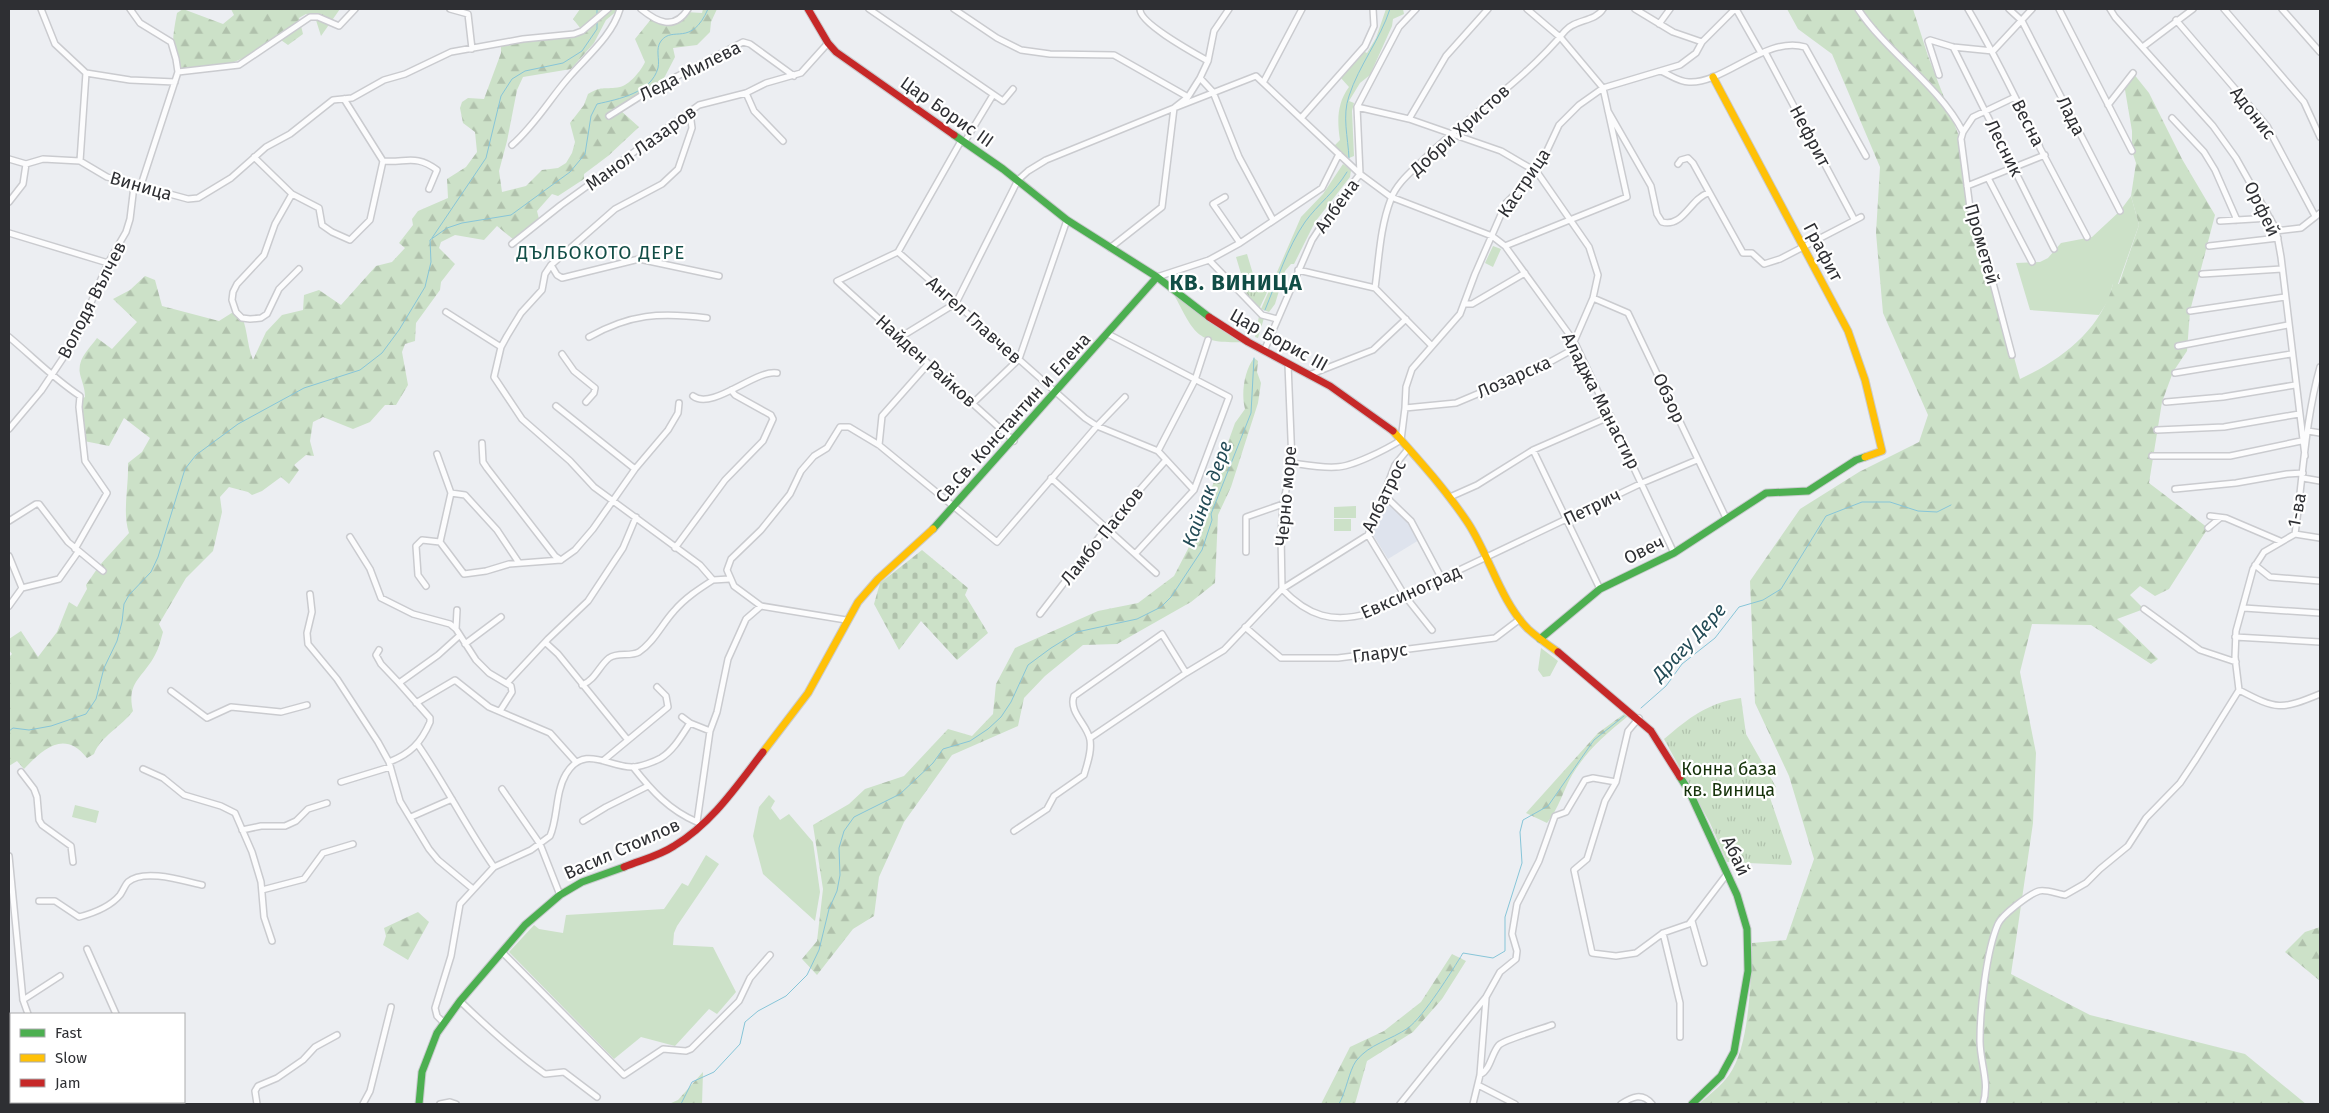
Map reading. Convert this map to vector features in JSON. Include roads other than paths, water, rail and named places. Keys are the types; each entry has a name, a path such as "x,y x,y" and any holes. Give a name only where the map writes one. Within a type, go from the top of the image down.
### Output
{"street":[{"path":"41,9 55,44 86,73 130,80 175,82"},
{"path":"130,9 140,23 171,42 178,72 141,185"},
{"path":"178,72 239,65 310,17 318,17 338,26 355,9"},
{"path":"450,9 466,12 470,17 472,49"},
{"path":"344,99 383,162 370,220 350,240 322,225 319,208 292,194 254,157 266,147 290,134 333,100 352,98 384,80 405,74 451,52 523,39 574,34 608,9"},
{"path":"512,145 526,133 569,76 602,40 620,9"},
{"path":"641,9 652,18 671,23 678,20 688,9"},
{"name":"Цар Борис III","path":"808,9 828,43 852,65 1018,180 1067,220 1157,277 1179,296 1216,322 1264,351 1330,386 1390,427 1450,497 1468,523 1488,558 1508,601 1520,619 1540,639 1564,658"},
{"path":"869,9 994,96 1003,101 1013,89"},
{"path":"954,9 997,38 1021,50 1050,54 1114,54 1188,97"},
{"path":"1140,9 1140,14 1144,19 1208,60"},
{"path":"1110,248 1162,207 1174,108 1188,97 1200,78 1208,60 1214,31 1229,9"},
{"path":"899,338 956,303 1018,180 1028,171 1046,160 1213,92 1256,76 1264,81 1302,9"},
{"path":"1302,117 1365,46 1374,26 1374,9"},
{"name":"Албена","path":"1264,351 1298,270 1320,227 1360,174 1357,107 1399,26 1416,9"},
{"path":"1410,119 1446,56 1488,9"},
{"path":"1506,246 1627,197 1602,88 1561,38 1527,9"},
{"name":"Добри Христов","path":"1375,288 1386,215 1391,197 1402,182 1449,135 1537,62 1571,26 1597,15 1603,9"},
{"path":"1635,9 1673,32 1702,42"},
{"path":"1658,24 1670,9"},
{"name":"Кастрица","path":"1401,440 1406,387 1412,369 1431,345 1452,324 1465,304 1475,274 1511,197 1531,180 1537,172 1559,125 1602,88 1670,69 1689,58 1702,42 1736,9"},
{"name":"Нефрит","path":"1736,9 1763,52 1854,220"},
{"path":"1858,9 1868,24 1899,58 1922,78 1957,120 1963,132"},
{"name":"Весна","path":"1968,9 1993,51 2087,237"},
{"path":"2009,9 2022,21"},
{"path":"1939,75 1929,50 1928,41 1953,47 1993,51 2032,9"},
{"path":"2059,9 2132,152"},
{"name":"Орфей","path":"2110,9 2115,17 2144,46 2213,126 2236,158 2276,231 2301,442 2305,456"},
{"path":"2144,46 2193,9"},
{"path":"2224,9 2304,102 2320,137"},
{"path":"2282,9 2320,52"},
{"name":"Адонис","path":"2176,20 2267,126 2318,214"},
{"name":"Лада","path":"2022,21 2120,211"},
{"name":"Леда Милева","path":"609,116 647,92 743,42 750,44 794,76"},
{"name":"Манол Лазаров","path":"512,244 560,205 690,113 708,102 746,93 766,83 801,74 828,43"},
{"path":"1660,71 1681,81 1695,82 1713,77 1763,52 1798,45 1805,47 1866,156"},
{"name":"Лесник","path":"1953,47 2054,249"},
{"path":"9,159 26,164 43,160 80,161 86,73"},
{"path":"2108,105 2133,73"},
{"name":"Графит","path":"1713,77 1848,331 1865,380 1882,451 1856,460 1808,491 1766,493"},
{"path":"1200,78 1213,92 1239,158 1274,220"},
{"name":"Аладжа Манастир","path":"1264,81 1360,174 1391,197 1492,236 1506,246 1574,341 1674,553"},
{"path":"746,93 754,111 783,141"},
{"path":"898,252 963,142 994,96"},
{"path":"1963,132 1972,116 1986,112 2016,97"},
{"path":"1357,107 1410,119 1449,135 1501,151 1537,172"},
{"path":"1606,108 1651,186 1657,214 1662,222 1670,223 1680,219 1699,196 1708,193"},
{"path":"690,113 692,128 678,169 662,184 615,209 551,265 545,274 542,290 521,313 501,347 494,377 522,419 570,461 594,487 613,499 675,548 700,565 713,580"},
{"path":"2172,118 2204,152 2212,164 2237,220"},
{"name":"Прометей","path":"1963,132 1962,139 1970,208 1979,230 2012,355"},
{"path":"1157,277 1209,260 1240,243 1322,188 1339,154"},
{"path":"1967,186 2045,155"},
{"name":"Виница","path":"80,161 106,177 188,199 198,198 231,178 254,157"},
{"path":"1678,164 1681,160 1688,158 1743,253 1752,253 1768,264 1861,217"},
{"path":"383,162 417,160 429,164 438,172 429,189"},
{"path":"9,202 23,184 26,164"},
{"name":"Лозарска","path":"1405,408 1456,402 1539,368 1570,350 1593,298 1598,275 1589,247 1537,172"},
{"path":"1988,178 2032,262"},
{"name":"Володя Вълчев","path":"9,429 52,375 74,340 108,263 126,232 130,219 134,186"},
{"path":"292,194 275,224 264,255 237,284 233,292 232,300 236,312 242,318 250,319 261,318 267,314 272,308 279,289 299,269"},
{"path":"1225,197 1213,204 1240,243"},
{"path":"2276,231 2301,228 2318,214"},
{"path":"2220,221 2270,218"},
{"path":"973,403 1019,359 1067,220"},
{"path":"9,233 108,263"},
{"path":"2209,246 2278,238"},
{"name":"Найден Райков","path":"898,252 837,281 1014,441"},
{"name":"Ангел Главчев","path":"898,252 1056,393 1097,426 1158,451 1194,490"},
{"path":"551,265 557,275 562,278 640,259 719,276"},
{"path":"1209,260 1259,312 1268,317 1278,319"},
{"path":"2202,274 2282,269"},
{"path":"1298,270 1375,288 1431,345"},
{"path":"1465,304 1472,304 1525,273"},
{"name":"Св.Св. Константин и Елена","path":"885,574 953,508 1157,277"},
{"path":"2190,310 2285,297"},
{"name":"Обзор","path":"1593,298 1628,312 1726,518"},
{"path":"446,312 501,347"},
{"path":"589,337 610,325 639,317 707,318"},
{"path":"1309,375 1373,350 1406,320"},
{"path":"2178,346 2288,325"},
{"path":"1108,334 1229,397 1194,490 1135,554"},
{"path":"9,337 39,361 58,382 80,396 79,407 85,460 108,493 77,551 59,579 22,588 9,606"},
{"path":"1158,451 1195,380 1208,340"},
{"path":"562,354 574,371 595,388 594,393 586,402"},
{"path":"2175,373 2291,354"},
{"path":"879,444 882,416 928,364"},
{"name":"Черно море","path":"1282,589 1281,534 1283,504 1292,463 1288,364"},
{"name":"1-ва","path":"2239,690 2236,637 2252,569 2264,552 2295,534 2308,431 2320,367"},
{"path":"694,397 707,398 731,390 765,374 777,373"},
{"path":"2166,402 2295,385"},
{"path":"675,548 725,480 763,441 773,419 772,415 735,395 731,390"},
{"path":"846,620 761,606 734,586 726,570 731,560 777,512 790,494 801,471 814,456 827,448 837,429 844,426 849,427 879,444 953,508 997,542 1051,478 1125,397"},
{"path":"426,586 418,575 417,543 422,540 440,542 464,574 519,563 561,560 575,550 587,537 635,469 668,430 678,413 679,403"},
{"path":"556,406 635,469"},
{"path":"2157,430 2224,427 2299,414"},
{"path":"1450,497 1477,485 1533,450 1611,416"},
{"path":"2308,431 2320,433"},
{"path":"1292,463 1336,468 1350,465 1371,454 1382,452 1401,440"},
{"path":"2152,456 2230,456 2301,442"},
{"path":"482,443 483,462 487,468 555,556 561,560"},
{"name":"Албатрос","path":"1282,589 1368,535 1395,465 1408,449"},
{"path":"1533,450 1600,589"},
{"path":"438,454 451,493 440,542"},
{"name":"Ламбо Пасков","path":"1040,614 1107,527 1166,460"},
{"name":"Петрич","path":"1488,558 1642,483 1697,460"},
{"path":"2175,489 2236,483 2287,474 2320,481"},
{"path":"1051,478 1156,573"},
{"path":"451,493 464,495 497,530 519,563"},
{"name":"Овеч","path":"1540,639 1600,589 1674,553 1766,493"},
{"path":"1384,496 1412,521 1442,579"},
{"path":"9,521 39,504 61,534 77,551 103,571"},
{"path":"1246,552 1246,517 1283,504"},
{"path":"2210,516 2226,518 2280,541"},
{"path":"507,683 588,601 623,548 636,517"},
{"path":"2208,528 2220,518"},
{"path":"2295,534 2320,538"},
{"path":"1368,535 1405,596 1432,630"},
{"path":"350,537 370,569 381,598 413,614 450,624 456,629"},
{"path":"9,556 22,588"},
{"name":"Евксиноград","path":"1282,589 1294,601 1318,615 1352,619 1488,558"},
{"path":"2255,565 2270,577 2320,581"},
{"name":"Васил Стоилов","path":"419,1104 424,1063 432,1041 443,1022 531,919 560,895 582,882 665,850 719,810 808,693 846,620 860,600 885,574"},
{"path":"582,685 590,680 603,663 611,657 639,652 656,635 673,611 688,597 713,580 729,579"},
{"path":"1090,738 1186,673 1224,650 1282,589"},
{"path":"310,594 312,612 307,633 308,644 348,694 389,765 400,801 433,855 473,889"},
{"path":"634,767 664,803 699,825 710,731 717,712 733,645 746,619 761,606"},
{"path":"2144,608 2200,650 2236,662"},
{"path":"2244,608 2320,613"},
{"path":"457,610 456,629 459,636 483,668 511,686 512,692 500,711"},
{"path":"465,644 501,617"},
{"name":"Гларус","path":"1245,628 1281,658 1338,658 1495,638 1520,619"},
{"path":"1014,831 1047,808 1054,796 1084,775 1090,754 1090,738 1072,704 1074,696 1162,634 1186,673"},
{"path":"400,683 438,655 459,636"},
{"path":"2236,637 2320,642"},
{"path":"546,643 558,654 627,739"},
{"path":"341,782 389,765 406,755 418,745 430,722 430,718 376,658 379,650"},
{"name":"Абай","path":"1564,658 1639,718 1661,745 1689,791 1744,913 1748,936 1748,971 1734,1052 1721,1076 1692,1104"},
{"path":"416,703 454,680 489,707 550,733 576,762"},
{"path":"604,760 627,739 668,707 666,696 657,687"},
{"path":"1983,1104 1987,1086 1981,1061 1981,1016 1988,962 1999,923 2028,896 2041,890 2065,895 2086,882 2128,846 2146,818 2180,782 2239,690 2274,706 2291,705 2320,694"},
{"path":"171,691 208,718 231,707 281,712 307,705"},
{"path":"682,717 690,723 710,731"},
{"path":"1639,718 1628,730 1616,782 1605,801 1587,859 1574,870 1592,953 1606,955 1636,952 1663,933 1692,921"},
{"path":"443,1022 437,1016 435,1008 451,956 460,904 494,867 540,844 551,833 556,806 566,774 576,762 595,758 634,767 662,758 673,747 690,723"},
{"path":"418,745 437,772 494,867"},
{"path":"143,769 163,778 184,795 231,810 238,818 252,852 262,890 264,917 272,942"},
{"path":"21,772 34,789 37,797 39,820 42,825 71,846 73,862"},
{"path":"1400,1104 1486,997 1500,972 1516,959 1517,952 1512,934 1516,904 1539,861 1555,816 1566,812 1585,780 1593,778 1616,782"},
{"path":"583,821 648,786"},
{"path":"502,789 540,844 560,895"},
{"path":"411,817 452,799"},
{"path":"242,830 261,826 285,826 296,821 308,809 327,803"},
{"path":"262,890 308,877 319,855 353,844"},
{"path":"9,856 23,1000 28,1013"},
{"path":"1704,963 1692,921 1694,915 1727,874"},
{"path":"39,902 55,901 79,917 106,907 114,901 128,882 142,876 157,876 202,885"},
{"path":"1663,933 1680,1003 1680,1037"},
{"path":"87,949 116,1013"},
{"path":"502,952 622,1074 627,1074 663,1049 686,1051 691,1049 739,1001 750,978 770,955"},
{"path":"23,1000 60,976"},
{"path":"1473,1104 1480,1075 1486,997"},
{"path":"460,1001 503,1042 545,1074 559,1072 569,1074 597,1097"},
{"path":"363,1104 370,1091 391,1007"},
{"path":"1480,1075 1485,1072 1496,1050 1503,1042 1552,1025"},
{"path":"257,1104 254,1090 258,1086 277,1078 303,1060 315,1047 337,1034"},
{"path":"1478,1085 1515,1104"},
{"path":"1621,1104 1632,1097 1639,1096 1647,1098 1652,1104"},
{"path":"440,1104 450,1102 456,1104"}],"waterway":[{"path":"597,9 597,15"},
{"path":"9,731 13,728 29,730 51,726 86,714 96,699 104,668 117,641 124,604 129,595 151,572 158,557 185,469 196,455 238,424 304,388 360,370 382,353 399,330 425,287 431,262 430,240 447,228 462,223 511,215 570,172 585,154 591,116 597,104 633,94 649,83 658,68 658,47 661,41 671,35 683,34 695,28 702,21 708,9"},
{"name":"Кайнак дере","path":"1349,158 1346,119 1349,96 1390,9"},
{"path":"432,238 486,158 501,96 512,79 525,71 563,63 582,51 597,29 597,22"},
{"name":"Кайнак дере","path":"1265,310 1299,232 1305,222 1347,172"},
{"name":"Кайнак дере","path":"681,1104 692,1082 714,1072 740,1044 745,1022 758,1011 786,996 807,975 819,950 829,909 837,891 840,875 839,848 844,831 854,817 900,794 933,763 943,749 970,741 988,729 1001,717 1011,702 1028,665 1051,648 1077,632 1137,619 1161,607 1171,597 1202,550 1212,520 1211,514 1251,413 1254,358"},
{"name":"Драгу Дере","path":"1641,708 1666,686 1682,664 1715,638 1739,607 1763,600 1781,589 1826,516 1862,502 1890,502 1918,511 1937,512 1951,505"},
{"name":"Драгу Дере","path":"1339,1104 1356,1061 1367,1050 1408,1028 1415,1022 1463,953 1493,958 1505,951 1505,917 1522,863 1520,832 1523,820 1548,806 1594,740 1624,716"}],"district":[{"name":"ДЪЛБОКОТО ДЕРЕ","path":"601,252"},
{"name":"КВ. ВИНИЦА","path":"1236,282"}],"park label":[{"name":"Конна база кв. Виница","path":"1729,780"}]}
